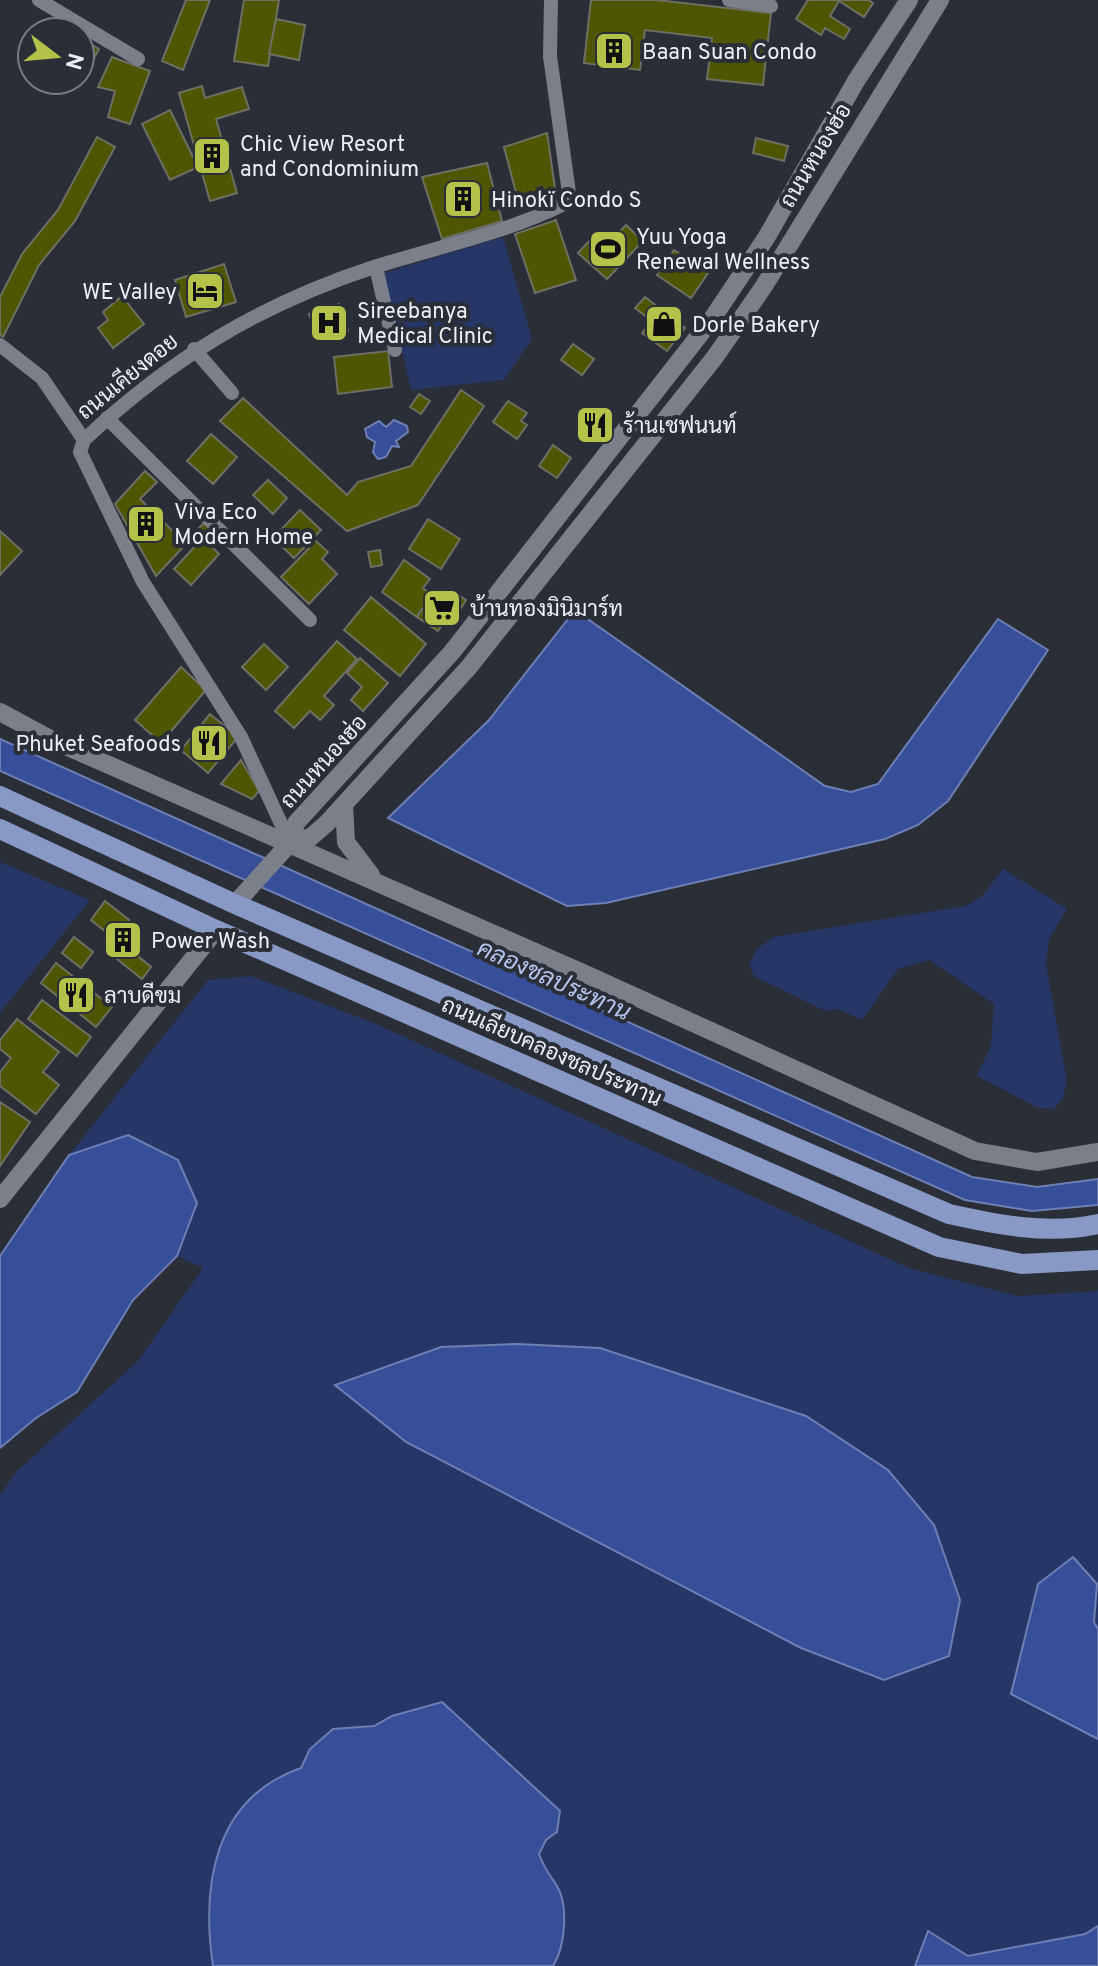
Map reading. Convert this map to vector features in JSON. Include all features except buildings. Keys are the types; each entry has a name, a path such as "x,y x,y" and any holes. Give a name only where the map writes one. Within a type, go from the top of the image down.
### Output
{"main road":[{"name":"ถนนเลียบคลองชลประทาน","path":"0,796 235,904 949,1214 999,1226 1041,1229 1098,1224"},
{"name":"ถนนเลียบคลองชลประทาน","path":"0,829 216,930 939,1247 1022,1264 1098,1260"},
{"path":"216,930 235,904"}],"street":[{"path":"39,0 138,59"},
{"name":"ถนนเคียงดอย","path":"290,843 241,737 143,582 80,452 84,440 107,418 194,349 274,307 376,267 564,204 569,193 550,56 551,0"},
{"path":"729,0 771,6"},
{"name":"ถนนหนองฮ่อ","path":"290,843 296,823 452,652 695,341 766,238 856,81 909,0"},
{"name":"ถนนหนองฮ่อ","path":"290,843 311,837 344,805 469,667 715,357 764,286 940,0"},
{"path":"376,267 395,350"},
{"path":"695,341 715,357"},
{"path":"0,345 42,378 84,440"},
{"path":"194,349 232,393"},
{"path":"107,418 310,620"},
{"path":"0,712 52,740 290,843 975,1151 1037,1162 1098,1152"},
{"path":"344,805 346,842 355,859 379,883"},
{"path":"235,904 290,843"},
{"path":"3,1190 216,930"}],"shaded area":[{"path":"503,237 532,339 504,380 411,390 384,273"},
{"path":"394,420 407,426 408,432 396,441 399,447 392,446 386,457 378,459 373,452 375,442 367,437 365,429 379,421 386,427"},
{"path":"575,610 825,786 851,792 878,784 998,619 1048,650 948,801 918,825 885,839 606,903 567,906 388,818 489,720"},
{"path":"0,739 972,1177 1037,1187 1098,1179 1098,1205 1032,1211 965,1200 0,771"},
{"path":"0,862 90,900 0,1013"},
{"path":"1003,869 1067,909 1049,939 1046,964 1067,1081 1063,1098 1054,1109 1038,1108 977,1076 991,1045 994,1004 929,960 898,969 862,1020 838,1009 825,1011 754,976 749,964 757,949 773,937 965,906 982,896"},
{"path":"251,976 374,1023 909,1268 1017,1296 1098,1291 1098,1966 0,1966 0,1495 16,1472 138,1361 203,1268 177,1256 197,1203 128,1135 69,1155 208,980"},
{"path":"128,1135 178,1160 197,1203 177,1256 133,1300 77,1392 36,1418 0,1448 0,1256 69,1155"},
{"path":"517,1344 600,1348 806,1416 888,1470 934,1525 960,1600 949,1656 884,1680 801,1648 406,1442 335,1385 441,1347"},
{"path":"1073,1557 1097,1584 1094,1622 1098,1629 1098,1739 1011,1694 1038,1584"},
{"path":"442,1702 560,1811 557,1832 546,1840 539,1854 561,1894 563,1904 563,1938 553,1966 213,1966 209,1905 213,1876 220,1848 232,1822 249,1800 272,1782 301,1768 310,1749 333,1729 374,1726 392,1716"},
{"path":"1098,1926 1098,1966 915,1966 928,1931 968,1956 1085,1934"}],"place":[{"name":"Baan Suan Condo","path":"614,51"},
{"name":"Chic View Resort and Condominium","path":"212,156"},
{"name":"Hinokï Condo S","path":"463,199"},
{"name":"Yuu Yoga Renewal Wellness","path":"608,249"},
{"name":"WE Valley","path":"205,291"},
{"name":"Sireebanya Medical Clinic","path":"329,323"},
{"name":"Dorle Bakery","path":"664,324"},
{"name":"ร้านเชฟนนท์","path":"595,425"},
{"name":"Viva Eco Modern Home","path":"146,524"},
{"name":"บ้านทองมินิมาร์ท","path":"442,608"},
{"name":"Phuket Seafoods","path":"209,743"},
{"name":"Power Wash","path":"123,940"},
{"name":"ลาบดีขม","path":"76,995"}],"water label":[{"name":"คลองชลประทาน","path":"554,980"}]}
